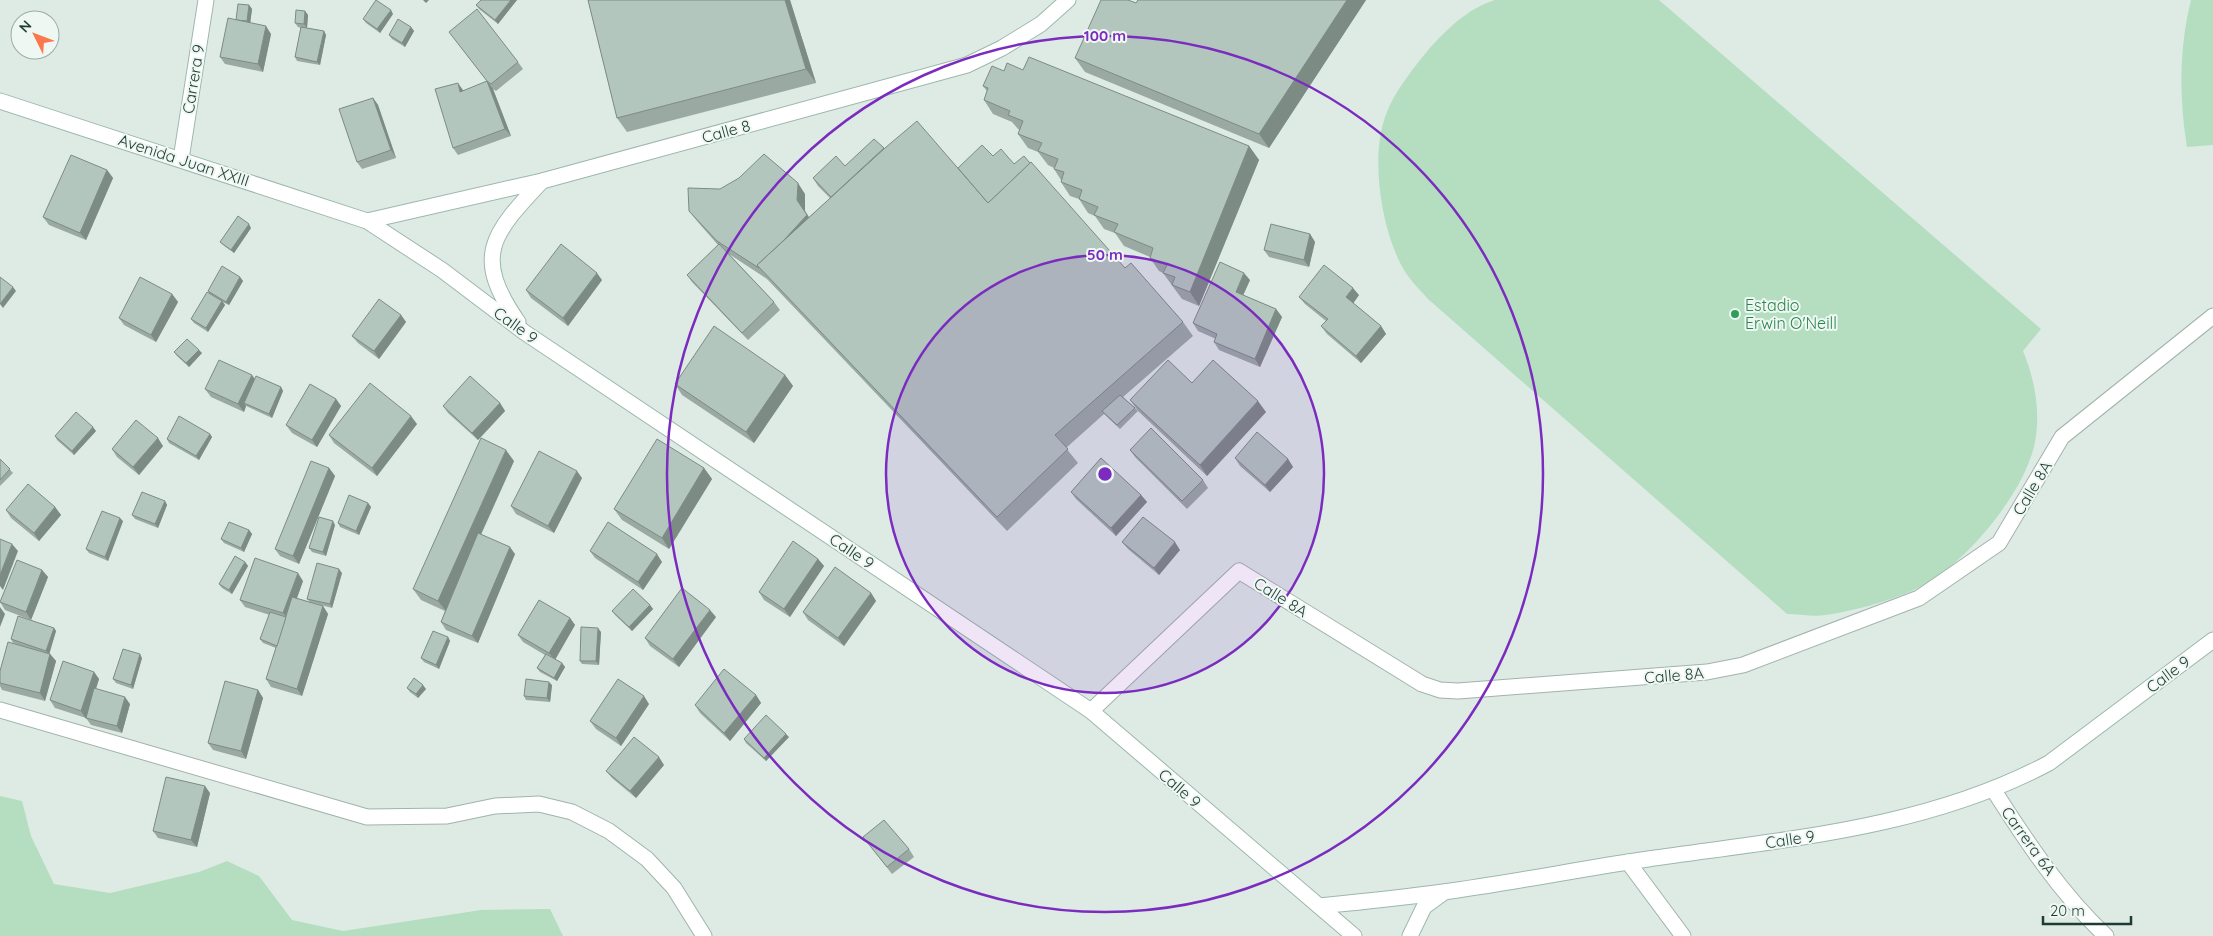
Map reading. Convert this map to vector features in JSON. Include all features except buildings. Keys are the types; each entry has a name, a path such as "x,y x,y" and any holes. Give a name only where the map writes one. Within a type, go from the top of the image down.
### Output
{"street":[{"name":"Carrera 9","path":"181,159 206,0"},
{"name":"Calle 8","path":"367,221 542,181 967,64 1002,48 1041,24 1068,0"},
{"name":"Avenida Juan XXIII","path":"0,101 367,221"},
{"path":"524,332 504,302 494,279 492,252 500,231 542,181"},
{"name":"Calle 9","path":"367,221 442,270 524,332 1091,711 1354,936"},
{"name":"Calle 8A","path":"1091,711 1239,571 1422,684 1440,690 1458,691 1707,672 1743,665 1919,598 1999,543 2062,437 2213,316"},
{"name":"Calle 9","path":"1319,906 1444,892 1628,862 1846,830 1929,812 1993,789 2049,763 2213,640"},
{"path":"0,710 366,817 447,816 494,806 539,804 572,812 609,830 648,859 674,888 704,936"},
{"name":"Carrera 6A","path":"1993,789 2025,839 2088,920 2106,936"},
{"path":"1628,862 1683,936"},
{"path":"1410,936 1424,907 1444,892"}],"green space":[{"name":"Estadio Erwin O'Neill","path":"1495,0 1659,0 2041,329 2023,351 2033,382 2037,404 2036,436 2031,456 2010,499 1994,521 1959,559 1941,574 1914,590 1889,600 1863,607 1820,616 1787,614 1428,299 1409,277 1396,254 1389,235 1380,192 1379,149 1387,112 1400,87 1443,34 1476,8"},
{"path":"2191,0 2213,0 2213,145 2187,147 2184,129 2182,55"},
{"path":"0,796 22,801 31,836 54,884 110,893 199,872 227,861 259,876 292,920 343,931 481,910 550,909 563,936 0,936"}],"place":[{"name":"Estadio Erwin O'Neill","path":"1735,314"}]}
